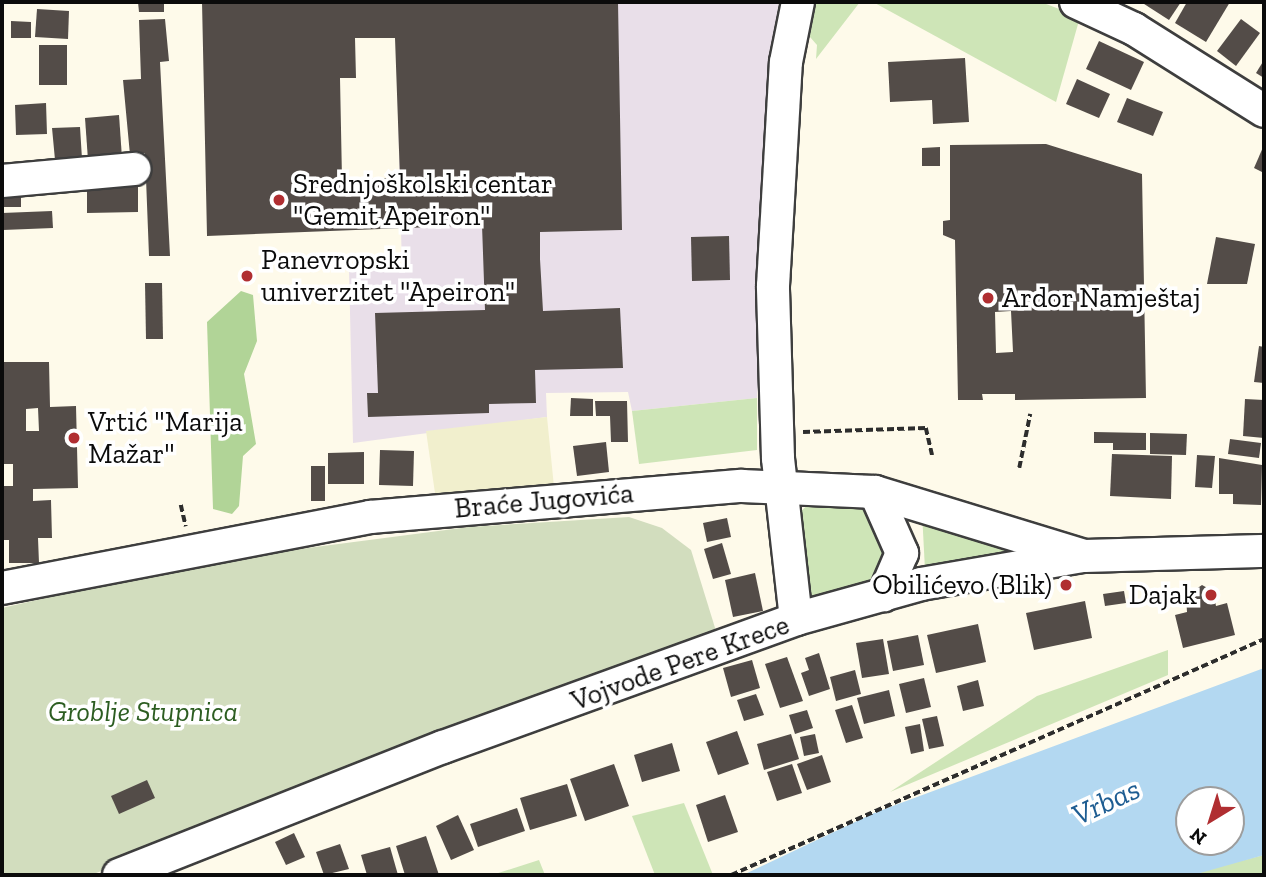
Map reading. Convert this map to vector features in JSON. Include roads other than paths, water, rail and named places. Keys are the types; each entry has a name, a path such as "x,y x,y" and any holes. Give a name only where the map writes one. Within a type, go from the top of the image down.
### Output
{"street":[{"path":"796,619 780,487 774,254 786,62 798,2"},
{"path":"1076,2 1134,29 1264,111"},
{"path":"2,181 134,169"},
{"name":"Braće Jugovića","path":"2,587 370,517 570,497 780,487 876,492 1083,556"},
{"path":"876,492 902,553 884,594"},
{"name":"Vojvode Pere Krece","path":"119,875 443,747 796,619 884,594 1083,556 1264,551"}],"water":[{"name":"Vrbas","path":"1264,668 1264,855 1193,875 743,875 874,813"}],"place":[{"name":"Srednjoškolski centar \"Gemit Apeiron\"","path":"279,200"},
{"name":"Panevropski univerzitet \"Apeiron\"","path":"247,276"},
{"name":"Ardor Namještaj","path":"988,298"},
{"name":"Vrtić \"Marija Mažar\"","path":"74,438"},
{"name":"Obilićevo (Blik)","path":"1066,585"},
{"name":"Dajak","path":"1211,595"}],"park label":[{"name":"Groblje Stupnica","path":"143,712"}]}
